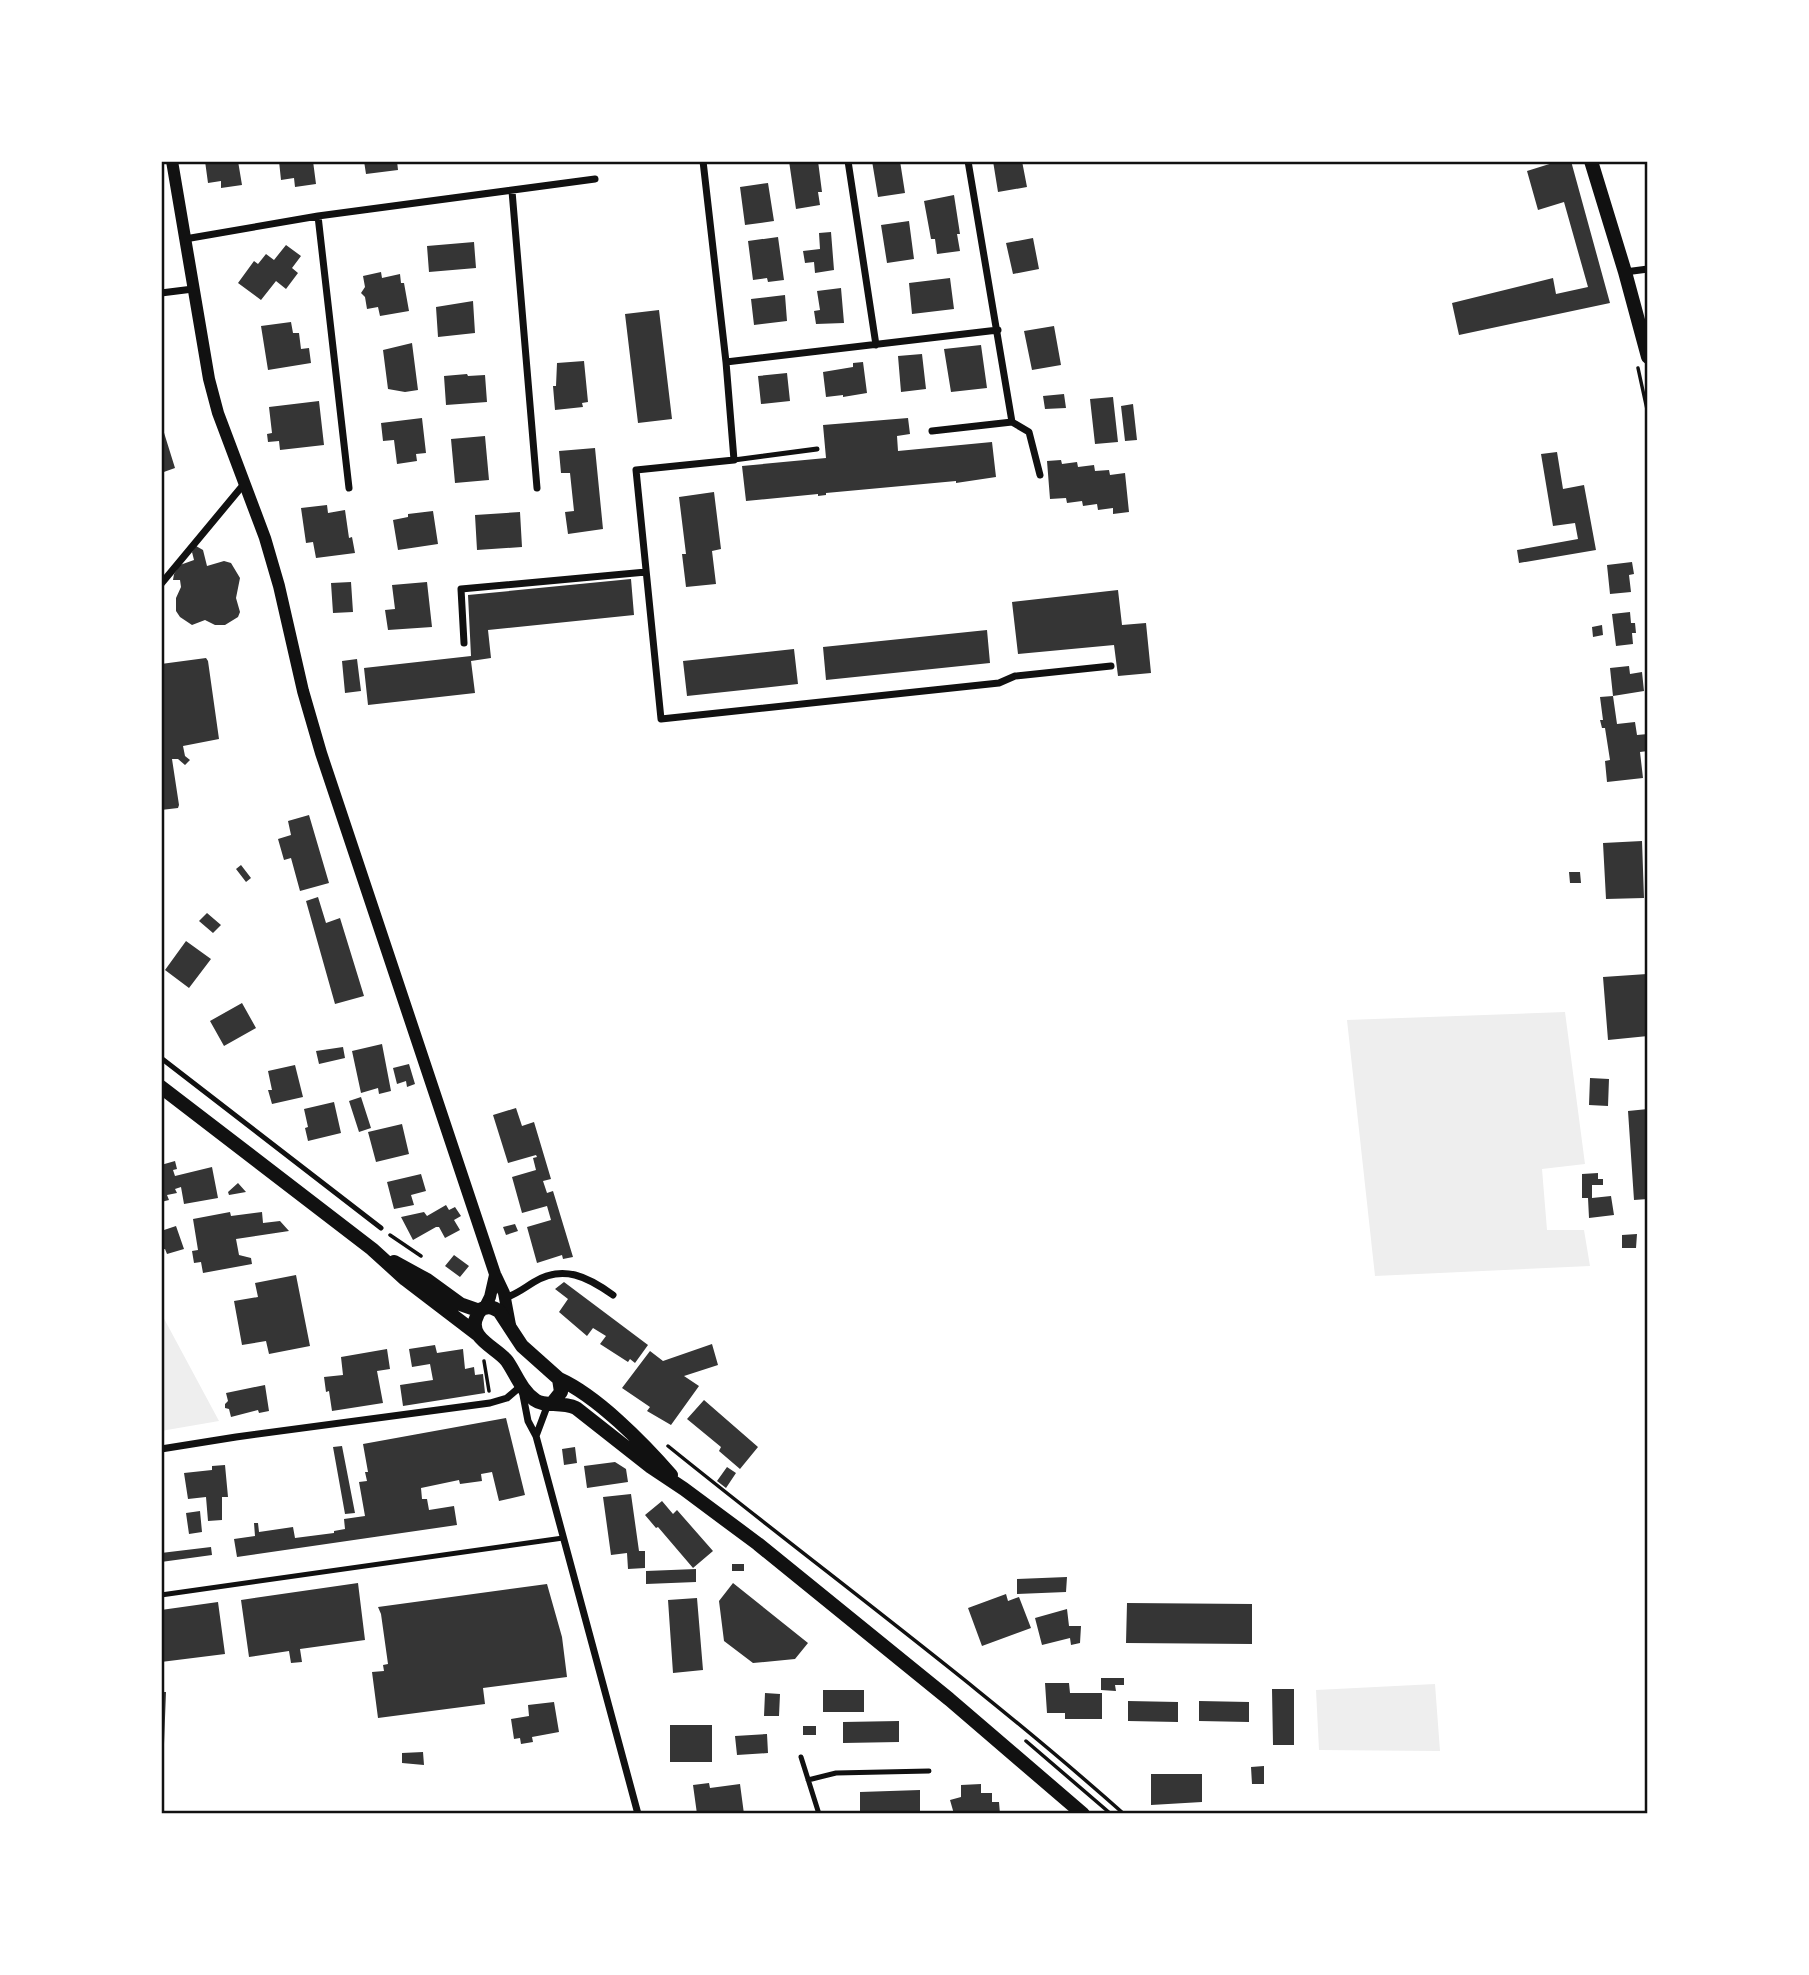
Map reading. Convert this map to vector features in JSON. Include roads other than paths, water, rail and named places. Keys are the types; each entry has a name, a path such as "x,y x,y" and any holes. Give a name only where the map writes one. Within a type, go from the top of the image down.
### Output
{"main road":[{"path":"1591,161 1648,357"},
{"path":"161,1087 372,1249 405,1279 477,1334 505,1358 521,1386 534,1399 542,1404 576,1408 651,1467 758,1544 939,1690 1083,1814"},
{"path":"372,1249 427,1280 460,1304 482,1309 493,1307 510,1325 523,1346 559,1379 571,1384 653,1454 684,1489"},
{"path":"477,1334 474,1321 482,1309"},
{"path":"550,1403 561,1392 559,1379"}],"street":[{"path":"172,161 209,379 218,413 279,586 303,691 321,754 505,1298 510,1325"},
{"path":"703,161 726,362 733,460 636,470 661,719 999,683 1014,676 1111,666"},
{"path":"848,161 876,345"},
{"path":"968,161 1012,422"},
{"path":"185,239 318,215 595,179"},
{"path":"512,191 537,488"},
{"path":"318,215 349,488"},
{"path":"1625,272 1648,268"},
{"path":"161,293 193,289"},
{"path":"726,362 998,330"},
{"path":"932,431 1012,422 1029,432 1040,475"},
{"path":"161,584 244,483"},
{"path":"464,643 461,589 646,572"},
{"path":"505,1298 519,1293 536,1280 558,1273 575,1273 590,1279 613,1295"},
{"path":"482,1309 490,1297 495,1274"},
{"path":"161,1449 490,1404 507,1398 521,1386 528,1421 536,1436 638,1814"},
{"path":"536,1436 550,1403"}],"lane":[{"path":"733,460 817,449"},
{"path":"161,1058 381,1228"},
{"path":"161,1595 563,1538"},
{"path":"801,1758 819,1814"},
{"path":"808,1780 836,1773 929,1772"}]}
